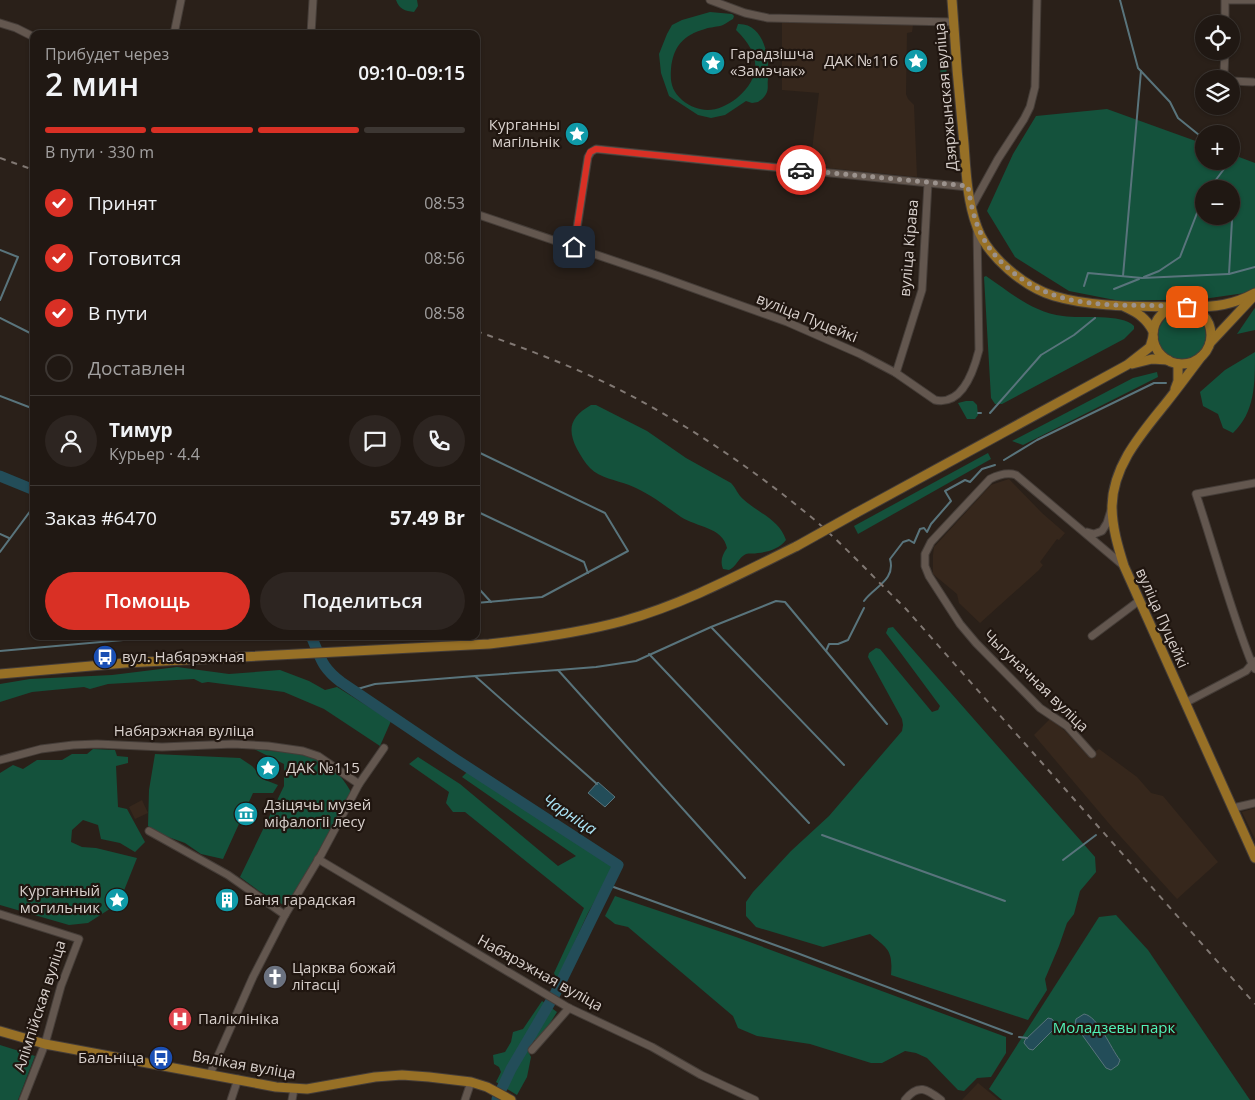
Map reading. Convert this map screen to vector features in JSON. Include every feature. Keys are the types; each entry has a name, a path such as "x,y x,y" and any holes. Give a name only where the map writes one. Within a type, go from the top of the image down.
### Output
{"main road":[{"name":"Дзяржынская вуліца","path":"952,0 971,208 977,228 997,258 1028,285 1048,294 1072,301 1120,305 1214,307 1239,302 1255,294"},
{"path":"1127,365 1152,359 1186,364 1201,357 1210,343 1255,294"},
{"name":"Дзяржынская вуліца","path":"1120,305 1140,314 1149,323 1153,334"},
{"path":"0,674 125,662 488,644 539,638 624,621 688,599 797,546 1127,365 1150,346 1160,316 1167,311 1184,307 1201,314 1210,327 1210,343"},
{"path":"1153,334 1154,345 1158,351 1173,362"},
{"name":"вуліца Пуцейкі","path":"1201,357 1128,453 1117,477 1112,505 1115,533 1124,566 1255,858"},
{"name":"вуліца Пуцейкі","path":"1173,362 1178,381 1174,393"},
{"name":"Вялікая вуліца","path":"0,1031 45,1044 294,1089 321,1088 375,1077 402,1075 471,1082 487,1087 511,1100"}],"street":[{"path":"175,30 181,0"},
{"path":"310,30 313,0"},
{"path":"710,0 768,18 953,22"},
{"path":"730,0 735,8"},
{"path":"971,208 1030,107 1034,87 1038,0"},
{"path":"1226,15 1227,0 1255,0"},
{"path":"0,23 30,35"},
{"path":"1240,81 1253,82"},
{"name":"вуліца Кірава","path":"574,247 588,157 590,152 596,149 968,186"},
{"name":"вуліца Кірава","path":"896,373 922,290 928,182"},
{"name":"вуліца Пуцейкі","path":"480,215 787,322 851,350 896,373 935,400 942,401 953,396 970,378 975,368 979,350 977,228"},
{"name":"Чыгуначная вуліца","path":"1092,754 1067,726 1040,708 976,643 960,624 929,576 925,566 925,554 931,542 990,479 997,475 1012,474 1016,475 1124,566"},
{"path":"1185,703 1254,665 1236,623 1196,494 1255,483"},
{"path":"1084,532 1094,534 1102,531 1108,523 1112,505"},
{"path":"1092,636 1140,600"},
{"name":"Набярэжная вуліца","path":"0,760 41,749 72,745 97,744 162,747 233,744 268,746 303,751 318,756 359,784"},
{"path":"210,1074 253,977 285,914 359,784 384,748"},
{"path":"1233,808 1255,803"},
{"path":"150,832 228,875 285,914"},
{"name":"Набярэжная вуліца","path":"318,859 569,1008 652,1047 701,1075 755,1100"},
{"name":"Алімпійская вуліца","path":"0,914 79,939 61,986 45,1044 23,1100"},
{"path":"532,1050 569,1008"},
{"path":"231,1100 238,1079"},
{"path":"465,1100 471,1082"},
{"path":"292,1100 294,1089"},
{"path":"905,1100 913,1091 919,1089 926,1090 941,1100"}],"shaded area":[{"path":"782,20 913,25 912,32 907,33 906,94 914,105 917,177 810,166 819,93 782,90"},
{"path":"1009,479 1042,513 1065,533 1059,540 1057,539 1040,562 1043,565 1039,570 980,623 959,603 957,594 933,574 934,547 991,485"},
{"path":"1050,719 1064,730 1088,756 1099,749 1137,777 1151,793 1163,796 1218,862 1177,899 1112,827 1034,735"},
{"path":"142,800 148,813 135,819 129,807"},
{"path":"1255,808 1255,839 1242,812"},
{"path":"978,1083 999,1100 962,1100"}],"green space":[{"path":"396,0 417,0 418,6 414,12 408,11 403,9"},
{"path":"710,12 732,14 734,16 733,19 723,25 697,32 680,43 672,61 671,78 674,90 682,100 689,105 703,110 717,109 730,103 745,90 751,81 755,64 750,47 736,30 738,24 747,25 759,35 764,43 768,61 767,90 761,100 752,103 746,101 725,115 711,118 698,115 669,96 661,73 659,54 672,25"},
{"path":"944,55 946,59 947,84 944,85 941,78 939,60"},
{"path":"1107,109 1195,141 1195,170 1240,170 1240,157 1255,163 1255,290 1203,299 1120,301 1069,291 1015,257 987,211 1013,154 1036,116"},
{"path":"986,276 1022,301 1052,314 1071,317 1120,319 1134,326 1134,329 1124,339 1002,404 995,404 991,398 984,277"},
{"path":"1254,309 1255,330 1237,334"},
{"path":"1182,312 1191,314 1199,319 1204,327 1206,336 1204,345 1199,353 1191,358 1182,360 1173,358 1165,353 1160,345 1158,336 1160,327 1165,319 1173,314"},
{"path":"1255,352 1254,387 1250,407 1246,416 1233,433 1223,428 1218,414 1203,406 1200,392 1225,370"},
{"path":"1157,372 1158,377 1023,445 1012,441 1133,378"},
{"path":"973,401 977,405 978,415 975,419 967,419 958,403"},
{"path":"591,405 596,405 647,431 686,458 731,483 743,499 773,521 786,540 770,551 746,554 731,569 723,569 722,558 727,548 724,541 715,532 681,517 656,499 636,488 598,474 586,464 574,442 571,429 579,414"},
{"path":"988,453 991,459 858,534 854,526"},
{"path":"893,627 1095,857 1096,872 1080,891 1074,914 1067,923 1045,979 1047,990 1028,1020 891,975 891,960 888,951 870,934 823,947 756,927 746,916 746,902 753,892 791,851 829,816 902,731 902,719 868,657 869,653 876,648 880,649 932,712 938,710 940,706 886,633 888,628"},
{"path":"177,667 229,674 280,670 309,681 325,690 337,687 391,721 380,746 324,709 284,692 208,682 202,683 194,679 108,684 90,689 84,687 32,692 0,702 0,684 30,679 112,675"},
{"path":"93,749 115,750 117,756 128,757 128,763 116,766 118,807 127,809 145,842 135,852 120,843 101,839 98,825 83,820 72,830 71,842 82,847 96,848 137,858 119,903 88,923 69,925 0,905 0,773 13,765 23,769 37,760 62,760 72,754 87,754"},
{"path":"254,749 299,754 324,761 340,776 352,794 342,815 287,907 259,891 240,877 284,786 284,764"},
{"path":"155,754 240,758 252,766 265,780 278,785 273,793 253,793 223,859 201,854 185,843 160,834 148,826 149,790"},
{"path":"418,757 460,784 558,866 576,856 462,777 468,771 614,866 588,913 557,980 554,973 584,908 465,812 453,812 446,803 449,792 409,764"},
{"path":"615,896 736,937 1006,1037 1006,1053 991,1077 977,1078 964,1091 958,1090 927,1058 916,1053 905,1051 882,1063 871,1063 810,1044 757,1036 738,1028 733,1016 628,927 615,924 605,916"},
{"name":"Моладзевы парк","path":"1116,915 1148,950 1250,1100 1002,1100 989,1089 1099,917"},
{"path":"542,1001 557,1012 542,1036 537,1040 533,1040 528,1051 531,1057 527,1077 517,1095 496,1082 501,1072 499,1067 494,1064 493,1055 505,1052 511,1042 513,1032 523,1029"},
{"path":"0,1045 35,1056 18,1100 0,1100"}],"water":[{"path":"598,782 615,797 605,807 588,793"},
{"path":"1084,1014 1094,1020 1120,1060 1118,1065 1111,1070 1106,1068 1075,1025 1076,1019"},
{"path":"1048,1018 1052,1019 1055,1023 1055,1028 1033,1050 1029,1049 1024,1043 1025,1040"}],"waterway":[{"path":"1120,0 1138,68 1170,102 1178,118 1195,132"},
{"path":"1123,276 1141,71"},
{"path":"1216,180 1223,170"},
{"path":"1144,277 1159,271 1180,257 1195,218"},
{"path":"1232,225 1229,274 1255,267"},
{"path":"0,250 18,257 0,300"},
{"path":"1084,286 1088,273 1142,278 1229,274"},
{"path":"1114,289 1139,279"},
{"path":"0,318 30,333"},
{"path":"990,413 1041,355 1074,335 1095,318"},
{"path":"1004,460 1037,440 1154,383 1166,383"},
{"path":"0,396 30,407"},
{"path":"480,453 605,513 628,551 542,597 480,603"},
{"path":"864,601 887,578 891,566 890,559 903,542 909,540 914,543 920,529 924,528 927,532 931,524 951,501 945,491 965,480 970,482 982,469 995,465"},
{"name":"Чарніца","path":"0,476 30,488"},
{"path":"0,552 30,511"},
{"path":"480,513 584,562 588,573"},
{"path":"0,534 9,538"},
{"path":"480,590 491,602"},
{"path":"558,670 636,661 711,627 776,601 785,602 887,724"},
{"path":"826,651 829,644 838,644 848,640 864,608"},
{"path":"712,628 844,765"},
{"path":"0,651 123,640"},
{"name":"Чарніца","path":"313,640 325,667 334,677 455,759 618,865 555,994 502,1088"},
{"path":"649,654 809,823"},
{"path":"475,676 558,670 745,878"},
{"path":"354,690 375,684 475,676 597,784"},
{"path":"822,835 1005,901"},
{"path":"1063,860 1096,835"},
{"path":"608,885 797,953 1012,1034"},
{"path":"1019,1037 1027,1038"}],"railway":[{"path":"0,158 30,169"},
{"path":"480,332 594,377 663,413 763,479 823,527 906,609 1255,1004"}],"way so far":[{"path":"801,170 928,182 960,187 968,186 971,208 977,228 985,242 1006,267 1028,285 1053,296 1072,301 1187,307"}],"place":[{"name":"ДАК №116","path":"916,61"},
{"name":"Гарадзішча «Замэчак»","path":"713,63"},
{"name":"Курганны магільнік","path":"577,134"},
{"name":"вул. Набярэжная","path":"105,657"},
{"name":"ДАК №115","path":"268,768"},
{"name":"Дзіцячы музей міфалогіі лесу","path":"246,814"},
{"name":"Курганный могильник","path":"117,900"},
{"name":"Баня гарадская","path":"227,900"},
{"name":"Царква божай літасці","path":"275,977"},
{"name":"Паліклініка","path":"180,1019"},
{"name":"Бальніца","path":"161,1058"}],"route":[{"path":"574,247 588,157 590,152 596,149 801,170"}]}
